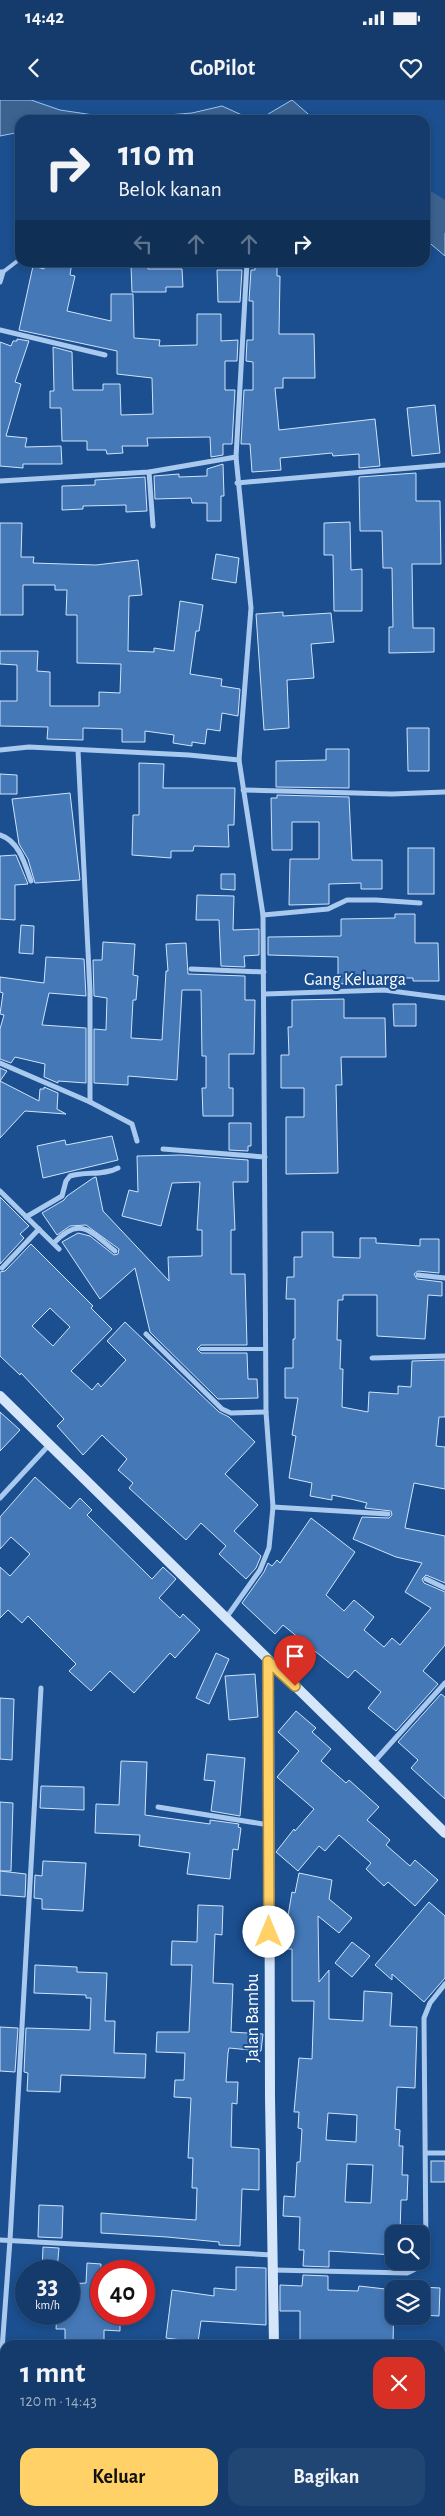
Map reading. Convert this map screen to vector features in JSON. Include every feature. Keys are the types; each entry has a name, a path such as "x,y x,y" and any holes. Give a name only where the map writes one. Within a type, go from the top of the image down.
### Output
{"street":[{"path":"225,1619 260,1570 269,1548 273,1507 266,1412 265,994 263,915 239,760 251,608 237,483 236,457 247,267"},
{"path":"0,282 1,272"},
{"path":"0,330 106,355"},
{"path":"0,481 149,472 236,457"},
{"path":"237,483 445,465"},
{"path":"149,472 152,526"},
{"path":"0,750 29,747 189,755 239,760"},
{"path":"78,750 90,991 90,1102"},
{"path":"243,790 392,794 445,792"},
{"path":"0,835 10,840 16,847 31,881"},
{"path":"263,915 328,909 347,900 420,903"},
{"path":"191,969 264,972"},
{"name":"Gang Keluarga","path":"265,994 384,990 445,998"},
{"path":"0,1063 90,1102 132,1124 136,1142"},
{"path":"164,1149 265,1157"},
{"path":"26,1217 62,1196 66,1181 70,1176 89,1172 106,1173 118,1168"},
{"path":"0,1190 59,1249"},
{"path":"54,1244 70,1230 81,1227 89,1230 115,1252"},
{"path":"2,1268 39,1229"},
{"path":"418,1275 445,1278"},
{"path":"146,1334 222,1409 232,1412 266,1412"},
{"path":"372,1358 445,1356"},
{"path":"0,1396 445,1833"},
{"path":"0,1498 49,1445"},
{"path":"273,1507 388,1514"},
{"path":"426,1579 445,1588"},
{"name":"Jalan Bambu","path":"268,1661 274,2340"},
{"path":"373,1764 445,1683"},
{"path":"3,2340 41,1688"},
{"path":"158,1807 269,1826"},
{"path":"273,2270 407,2273 420,2267 426,2254 424,2018 430,2003 445,1984"},
{"path":"426,2153 445,2153"},
{"path":"0,2240 272,2255"}],"lane":[{"path":"1,272 15,262"},
{"path":"201,1349 266,1350"}],"water":[{"path":"0,100 31,100 60,110 93,115 15,115 15,133 0,136"},
{"path":"292,100 309,115 266,115"},
{"path":"222,106 242,115 168,115 192,113"},
{"path":"430,205 445,227 445,256 430,243"}],"building":[{"path":"33,267 44,269 45,267 71,267 70,275 75,276 67,311 111,321 111,294 133,294 134,338 160,340 159,346 197,345 197,314 221,314 221,341 238,340 237,361 225,361 225,390 235,390 232,444 223,444 223,455 211,457 210,437 147,438 148,446 122,446 123,453 107,454 106,450 87,450 87,441 62,441 61,408 50,408 50,391 54,391 53,347 72,352 73,390 103,390 103,384 120,384 121,415 153,414 152,378 117,374 117,351 19,330"},
{"path":"131,267 182,269 183,287 166,287 166,292 132,292"},
{"path":"255,267 277,267 277,276 280,276 279,334 314,334 315,378 283,378 283,388 275,388 279,430 375,419 380,466 359,468 359,454 333,456 332,453 280,458 281,470 252,472 250,444 241,444 244,390 253,390 253,362 246,361 247,340 253,340 253,301 249,301 251,270 255,270"},
{"path":"217,270 242,270 240,302 218,302"},
{"path":"17,339 29,341 15,382 21,384 6,436 27,438 25,447 61,446 62,464 23,464 23,468 0,466 0,342 11,346 13,341 17,341"},
{"path":"435,405 440,453 412,456 407,408"},
{"path":"223,464 224,496 221,496 221,521 207,521 207,503 192,503 191,498 155,499 154,476 179,474 179,477 207,476 207,469"},
{"path":"416,473 416,501 440,501 441,564 412,564 413,628 434,628 434,652 389,653 389,627 393,627 392,568 383,568 382,531 360,531 359,477"},
{"path":"145,477 147,511 126,512 126,505 83,506 83,509 62,510 62,486 95,485 95,480"},
{"path":"350,522 351,570 362,569 362,611 334,611 333,555 324,555 324,523"},
{"path":"0,523 22,523 21,557 34,557 33,563 96,565 138,560 142,595 129,596 128,651 154,652 154,648 174,651 180,601 203,605 199,631 196,631 190,674 222,679 221,686 240,689 238,716 222,713 220,731 207,729 205,744 192,742 192,746 173,743 174,735 145,731 145,742 122,742 122,729 83,728 83,740 47,739 48,727 0,726 0,701 17,701 17,665 0,664 0,651 38,651 37,671 50,672 50,706 99,706 99,692 120,693 121,664 77,663 77,615 66,615 67,590 55,590 55,585 23,585 23,615 0,615"},
{"path":"216,554 239,558 236,583 212,579"},
{"path":"283,612 283,616 331,613 334,642 311,644 314,678 287,680 289,728 264,730 256,614"},
{"path":"407,728 429,728 429,771 408,771"},
{"path":"326,749 349,749 349,788 276,787 276,761 326,760"},
{"path":"139,763 164,764 163,788 235,788 234,825 228,825 229,847 194,846 193,851 171,851 171,858 132,855 133,815 139,815"},
{"path":"0,774 17,775 17,794 0,794"},
{"path":"70,793 80,880 35,883 28,859 19,844 12,799"},
{"path":"277,795 349,797 352,860 382,860 382,889 361,889 361,883 329,884 329,904 289,905 290,859 319,859 319,822 292,822 292,850 272,850 271,798 277,798"},
{"path":"408,848 434,848 434,894 408,894"},
{"path":"16,855 28,884 15,885 15,920 0,919 0,856"},
{"path":"221,874 235,874 235,890 221,889"},
{"path":"197,895 234,896 233,930 259,929 259,955 244,956 245,967 221,966 219,920 196,920"},
{"path":"395,914 415,914 415,943 438,943 439,981 413,981 413,978 364,978 364,983 338,984 338,957 268,955 268,937 341,936 341,919 395,918"},
{"path":"21,925 34,926 33,954 19,953"},
{"path":"103,942 135,944 133,975 138,976 136,1000 133,1000 131,1038 162,1040 166,971 168,971 166,944 186,943 188,974 245,976 245,1000 255,1000 254,1054 229,1054 229,1088 233,1088 233,1116 203,1116 202,1088 206,1088 206,1056 202,1056 201,990 182,990 177,1080 128,1076 128,1085 94,1083 94,1029 106,1030 107,998 94,996 93,960 102,960"},
{"path":"46,957 84,959 86,996 49,993 42,1025 86,1028 86,1083 58,1081 58,1083 44,1077 45,1064 15,1057 11,1063 0,1059 0,1029 4,1015 0,1014 3,993 0,992 0,977 44,983"},
{"path":"344,999 344,1018 385,1018 386,1057 341,1057 342,1085 336,1085 338,1173 286,1174 286,1117 304,1117 304,1088 281,1088 281,1055 289,1055 288,1027 292,1027 292,1000"},
{"path":"393,1004 416,1004 416,1026 394,1026"},
{"path":"0,1068 7,1071 0,1081"},
{"path":"0,1081 39,1101 40,1089 44,1089 44,1087 58,1093 57,1109 66,1114 25,1111 0,1138"},
{"path":"229,1123 251,1123 251,1146 248,1146 248,1151 229,1150"},
{"path":"112,1136 118,1160 43,1178 37,1146 65,1140 66,1145"},
{"path":"181,1155 248,1160 248,1182 233,1182 235,1230 231,1230 231,1274 245,1274 247,1345 201,1345 197,1349 201,1353 247,1353 248,1379 257,1379 258,1398 218,1399 150,1332 135,1268 100,1299 62,1242 78,1233 90,1236 114,1255 118,1254 119,1249 86,1225 70,1226 57,1235 42,1213 96,1177 103,1211 169,1281 168,1257 202,1256 202,1230 197,1230 200,1182 172,1183 161,1226 122,1216 129,1190 138,1192 137,1156"},
{"path":"0,1197 29,1226 20,1234 24,1238 0,1264"},
{"path":"302,1232 333,1232 333,1257 360,1258 360,1238 376,1238 376,1243 420,1246 420,1239 439,1239 439,1273 418,1271 414,1274 417,1279 442,1282 442,1296 428,1295 425,1339 377,1336 377,1295 343,1295 343,1300 338,1300 337,1340 341,1340 340,1369 343,1369 342,1407 368,1412 369,1392 398,1394 398,1386 411,1387 412,1361 445,1360 445,1417 439,1417 436,1446 445,1447 445,1489 414,1483 405,1528 445,1536 445,1583 426,1575 422,1579 424,1583 445,1592 445,1645 423,1671 438,1684 396,1731 368,1708 381,1692 355,1670 348,1678 283,1625 275,1634 242,1603 264,1572 268,1563 272,1566 277,1560 280,1563 311,1518 355,1552 326,1595 344,1611 354,1600 374,1617 364,1630 384,1647 392,1638 400,1645 431,1608 405,1592 422,1563 396,1557 353,1539 362,1517 389,1518 392,1515 391,1511 365,1508 367,1503 332,1495 332,1500 310,1496 312,1483 289,1478 296,1436 292,1435 298,1398 285,1398 285,1368 293,1368 293,1339 295,1339 295,1299 286,1299 287,1277 294,1277 294,1257 302,1257"},
{"path":"31,1244 93,1306 91,1308 112,1329 71,1371 92,1390 98,1383 101,1387 126,1360 107,1341 125,1322 219,1412 229,1417 255,1442 225,1474 258,1505 234,1531 261,1556 256,1568 246,1579 219,1554 226,1546 201,1523 186,1540 129,1488 133,1483 118,1470 127,1459 102,1435 83,1455 57,1426 64,1419 21,1373 20,1375 0,1356 0,1272 5,1271","holes":["50,1308 70,1327 53,1346 32,1326"]},
{"path":"0,1412 20,1430 0,1451"},
{"path":"35,1477 70,1509 80,1498 92,1510 87,1515 152,1579 163,1567 176,1579 159,1598 180,1618 183,1614 200,1630 175,1658 170,1653 134,1693 110,1671 91,1691 69,1671 76,1664 28,1616 22,1623 8,1610 0,1618 0,1567 10,1576 30,1554 11,1537 0,1549 0,1517"},
{"path":"216,1653 229,1659 209,1704 196,1698"},
{"path":"255,1674 258,1717 229,1720 225,1676"},
{"path":"441,1694 445,1697 445,1799 411,1768 418,1760 398,1742"},
{"path":"0,1698 14,1699 12,1760 0,1759"},
{"path":"296,1711 316,1728 312,1732 331,1749 321,1761 346,1783 349,1780 379,1807 367,1820 390,1840 386,1845 410,1866 415,1860 438,1880 415,1906 388,1882 384,1886 366,1869 371,1863 339,1835 325,1851 319,1846 298,1871 276,1852 294,1829 295,1831 314,1809 277,1777 299,1751 278,1732"},
{"path":"207,1754 245,1758 240,1816 211,1811 215,1781 204,1780"},
{"path":"121,1761 147,1762 145,1815 210,1824 210,1820 239,1824 238,1827 241,1828 238,1850 233,1849 230,1879 187,1874 190,1853 139,1846 140,1835 95,1833 96,1804 119,1805"},
{"path":"41,1786 84,1787 84,1810 40,1808"},
{"path":"0,1802 13,1803 11,1871 0,1871"},
{"path":"43,1861 86,1863 83,1911 42,1909 42,1899 34,1898 35,1875 42,1876"},
{"path":"0,1871 26,1874 25,1897 0,1895"},
{"path":"299,1873 332,1880 329,1899 352,1918 339,1933 318,1916 319,1982 329,1970 329,2019 363,2021 364,1991 392,1993 390,2026 417,2027 415,2088 397,2087 395,2129 400,2130 399,2146 403,2146 402,2175 408,2175 407,2200 401,2200 400,2225 385,2225 385,2254 329,2251 329,2267 303,2266 304,2250 299,2250 300,2217 283,2216 284,2196 295,2197 297,2162 300,2162 302,2129 298,2128 299,2112 294,2112 299,2058 312,2059 314,2001 292,2001 292,1949 287,1949 287,1922 292,1892 295,1893","holes":["328,2113 357,2115 356,2142 326,2140","347,2164 373,2165 371,2203 345,2202"]},
{"path":"429,1902 445,1916 445,1978 424,2002 392,1974 392,1980 375,1965"},
{"path":"198,1905 223,1906 222,1935 215,1934 213,1983 233,1984 231,2032 263,2034 261,2051 229,2048 228,2053 226,2082 238,2082 237,2104 232,2103 231,2147 259,2149 259,2190 242,2189 240,2246 219,2245 219,2242 167,2237 101,2233 101,2213 196,2220 197,2188 192,2188 193,2158 188,2158 191,2098 174,2097 175,2080 184,2080 185,2053 156,2052 157,2032 189,2032 192,1965 171,1965 172,1941 197,1942"},
{"path":"352,1942 370,1956 352,1977 335,1963"},
{"path":"35,1965 77,1967 77,1972 107,1973 105,2021 115,2021 114,2053 146,2054 145,2078 61,2075 60,2092 27,2091 28,2073 24,2072 26,2028 90,2030 91,1998 86,1998 86,1995 34,1993"},
{"path":"0,2027 18,2028 15,2072 0,2071"},
{"path":"431,2161 445,2161 445,2182 431,2182"},
{"path":"39,2205 63,2206 62,2238 38,2237"},
{"path":"43,2247 59,2248 58,2260 42,2260"},
{"path":"87,2263 90,2263 90,2325 120,2325 120,2331 104,2330 104,2340 65,2340 65,2329 56,2329 56,2325 80,2325 80,2283 86,2283"},
{"path":"236,2267 266,2268 266,2325 201,2321 198,2340 166,2338 172,2290 214,2296 214,2288 236,2290"},
{"path":"303,2275 328,2276 328,2290 358,2291 359,2286 385,2289 385,2325 393,2325 393,2340 300,2340 300,2311 280,2311 280,2285 302,2286"},
{"path":"430,2287 440,2288 439,2316 430,2316"}],"waterway":[{"path":"430,208 445,218"}],"route":[{"path":"269,1932 268,1661 295,1686"}]}
